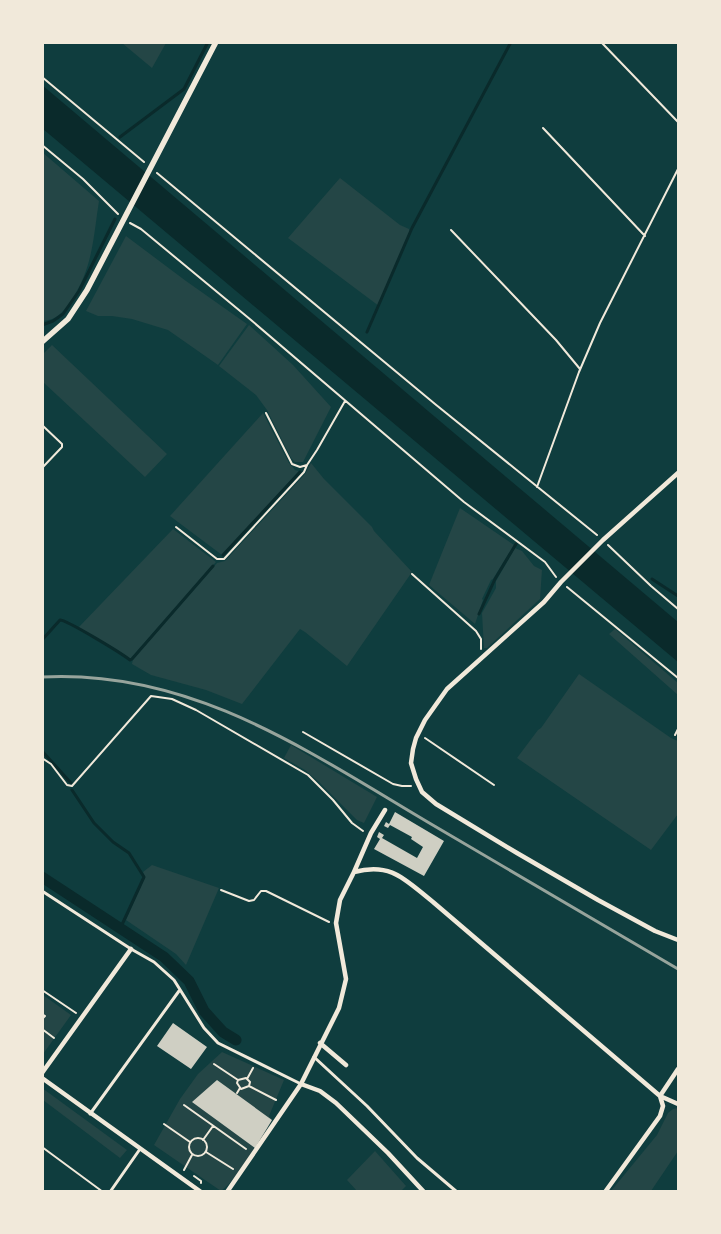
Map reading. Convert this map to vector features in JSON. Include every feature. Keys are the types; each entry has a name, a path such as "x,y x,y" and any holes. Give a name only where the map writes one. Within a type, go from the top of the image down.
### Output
{"street":[{"path":"42,342 68,319 77,306 124,220 216,42"},
{"path":"678,473 603,540 544,602 447,688 429,714 419,734 413,749 411,763 422,792 436,804 517,853 647,927 678,940"},
{"path":"227,1192 301,1084 339,1008 346,979 336,923 340,900 371,833 385,810"},
{"path":"354,872 369,868 395,873 433,902 660,1096 678,1104"},
{"path":"42,891 154,962 174,980 179,991 204,1028 218,1043 320,1092 336,1103 422,1189 416,1192"},
{"path":"42,1073 131,949"},
{"path":"90,1114 179,991"},
{"path":"320,1043 346,1065"},
{"path":"313,1057 367,1106 416,1158 457,1192"},
{"path":"660,1096 678,1069"},
{"path":"42,1078 199,1190"},
{"path":"605,1192 660,1116 663,1106 660,1096"},
{"path":"110,1192 140,1149"}],"path":[{"path":"602,43 678,122"},
{"path":"42,77 603,540 678,609"},
{"path":"543,128 645,236"},
{"path":"42,145 83,179 124,220 141,229 266,332 464,502 545,562 561,582 678,678"},
{"path":"537,487 580,369 615,293 678,169"},
{"path":"451,230 556,340 580,369"},
{"path":"176,527 216,559 224,559 304,472 345,401"},
{"path":"266,414 292,464 300,467 307,465"},
{"path":"42,425 62,444 62,447 42,468"},
{"path":"412,574 476,631 480,639 481,658"},
{"path":"42,758 51,764 67,785 72,786 151,696 172,699 196,710 308,776 333,800 352,823 362,831 371,833"},
{"path":"675,736 678,729"},
{"path":"303,732 393,784 402,786 418,784"},
{"path":"419,734 494,785"},
{"path":"221,890 249,901 254,900 261,891 266,891 320,919 336,923"},
{"path":"42,990 82,1017"},
{"path":"42,1014 45,1016 42,1019"},
{"path":"42,1029 54,1038"},
{"path":"214,1064 238,1080"},
{"path":"247,1079 254,1066"},
{"path":"238,1080 242,1078 247,1079"},
{"path":"247,1079 250,1082 249,1086"},
{"path":"238,1080 237,1085 240,1088"},
{"path":"240,1088 245,1089 249,1086"},
{"path":"249,1086 276,1100"},
{"path":"237,1093 240,1088"},
{"path":"184,1105 246,1149"},
{"path":"164,1124 190,1142"},
{"path":"203,1140 214,1125"},
{"path":"190,1142 195,1139 203,1140 207,1146 206,1152"},
{"path":"190,1142 189,1150 192,1155"},
{"path":"42,1147 103,1192"},
{"path":"192,1155 198,1156 206,1152"},
{"path":"206,1152 238,1172"},
{"path":"192,1155 184,1169 201,1181 199,1190"}],"shaded area":[{"path":"122,43 166,43 152,68"},
{"path":"42,85 678,622 678,662 43,129"},
{"path":"42,152 99,201 88,266 78,290 62,313 52,319 42,321"},
{"path":"340,178 400,225 409,229 410,232 379,306 288,238"},
{"path":"126,236 247,324 218,365 168,330 132,319 98,316 86,311"},
{"path":"249,325 293,365 331,407 303,462 295,462 291,458 267,410 256,395 219,366"},
{"path":"52,345 167,454 145,477 43,382 43,354"},
{"path":"263,413 289,463 295,470 299,471 222,555 170,516"},
{"path":"311,463 412,572 347,666 300,629 242,704 206,690 151,675 132,664 133,659 217,563 225,561 305,474"},
{"path":"460,508 514,545 491,580 482,599 475,624 429,585"},
{"path":"173,529 216,562 131,658 78,628"},
{"path":"515,548 522,551 534,566 542,570 540,599 487,648 484,648 482,613 496,588 496,581"},
{"path":"615,629 678,683 678,695 609,634"},
{"path":"579,674 678,741 678,814 651,850 517,758"},
{"path":"291,745 377,797 364,823 357,820 305,770 284,758"},
{"path":"152,865 219,888 186,965 176,954 126,920 145,877 143,872"},
{"path":"43,995 71,1015 43,1054"},
{"path":"222,1052 284,1080 269,1116 272,1120 242,1169 221,1191 154,1145 180,1099 198,1074"},
{"path":"42,1088 127,1150 120,1158 43,1100"},
{"path":"678,1108 678,1151 651,1191 611,1191 657,1135 668,1113"},
{"path":"375,1151 406,1186 401,1191 357,1191 347,1180"}],"building":[{"path":"395,812 444,841 424,876 374,849 380,839 377,837 379,832 384,835 382,838 417,858 423,847 411,839 412,837 390,825 388,828 384,826 386,822 389,824"},
{"path":"173,1023 207,1047 191,1069 157,1046"},
{"path":"217,1080 272,1120 255,1148 192,1102"}],"waterway":[{"path":"120,137 184,89 208,42"},
{"path":"367,332 412,228 511,42"},
{"path":"42,325 53,321 63,314 79,291 115,219"},
{"path":"223,555 300,472"},
{"path":"479,614 495,579 516,544"},
{"path":"42,640 60,620 65,621 130,660 213,566"},
{"path":"652,579 678,596"},
{"path":"42,751 71,783"},
{"path":"72,790 94,823 113,842 129,853 144,877 120,929"},
{"path":"42,877 164,957 189,981 204,1011 223,1032 236,1040"}],"railway":[{"path":"42,677 97,678 149,686 199,701 247,721 294,744 340,770 678,969"}]}
